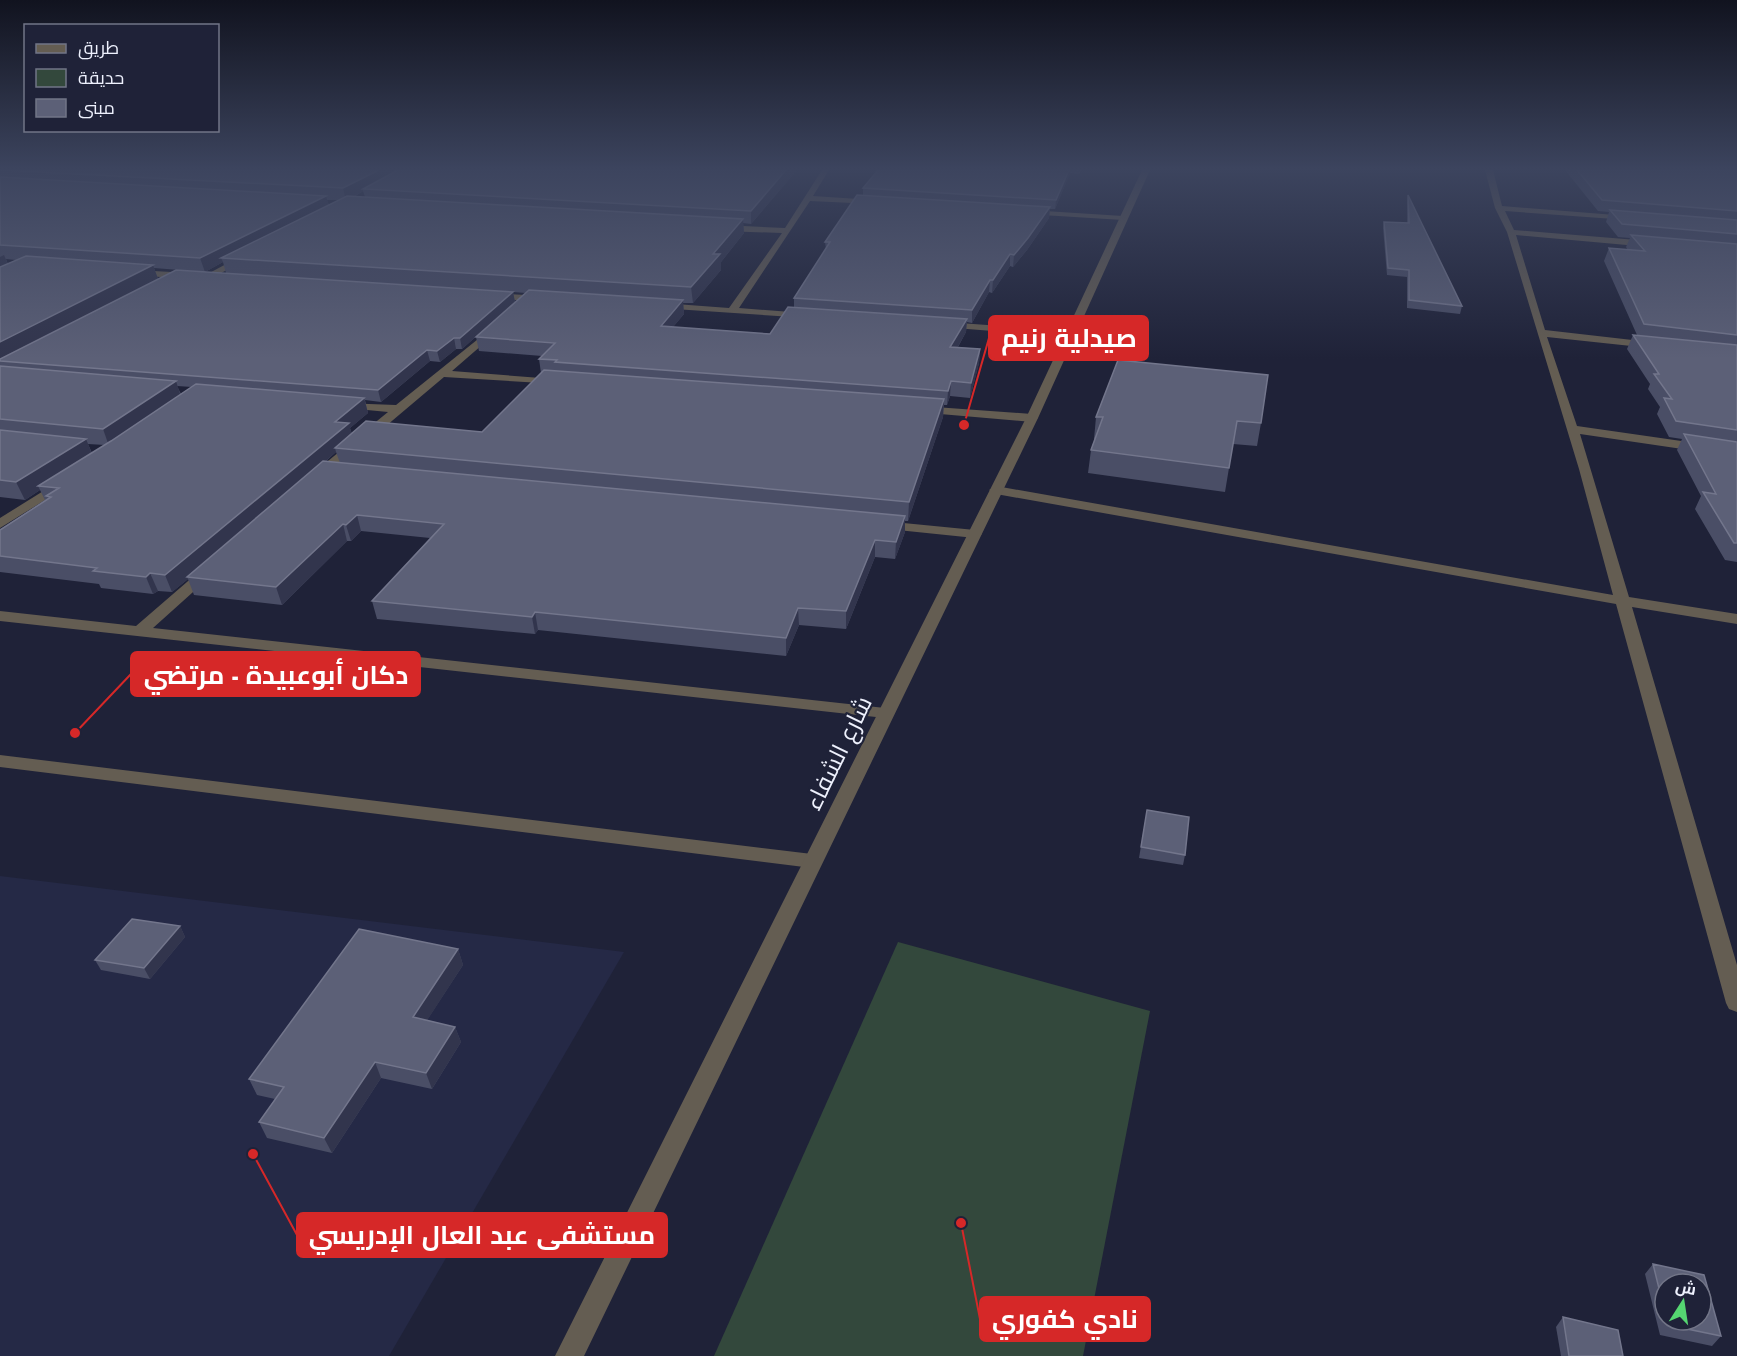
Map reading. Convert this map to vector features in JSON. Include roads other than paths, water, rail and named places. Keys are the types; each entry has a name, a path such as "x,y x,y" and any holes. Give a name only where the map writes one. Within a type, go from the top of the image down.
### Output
{"street":[{"path":"732,311 786,233"},
{"name":"شارع الشفاء","path":"569,1356 1032,418 1117,233"},
{"path":"1511,233 1623,601 1737,1002"},
{"path":"1525,233 1654,245"},
{"path":"207,277 248,256"},
{"path":"120,272 230,278"},
{"path":"155,286 175,275"},
{"path":"480,295 550,300"},
{"path":"307,486 397,409 444,374 528,298"},
{"path":"653,306 814,316"},
{"path":"931,324 1071,334"},
{"path":"1540,333 1656,346"},
{"path":"444,374 562,382"},
{"path":"339,404 397,409"},
{"path":"914,409 1032,418"},
{"path":"1572,429 1737,453"},
{"path":"324,471 348,473"},
{"path":"0,524 74,476"},
{"path":"996,490 1623,601 1737,619"},
{"path":"868,524 975,534"},
{"path":"140,631 219,562"},
{"path":"0,616 885,713"},
{"path":"0,760 812,861"}],"place":[{"name":"صيدلية رنيم","path":"964,425"},
{"name":"دكان أبوعبيدة - مرتضي","path":"75,733"},
{"name":"مستشفى عبد العال الإدريسي","path":"253,1154"},
{"name":"نادي كفوري","path":"961,1223"}]}
